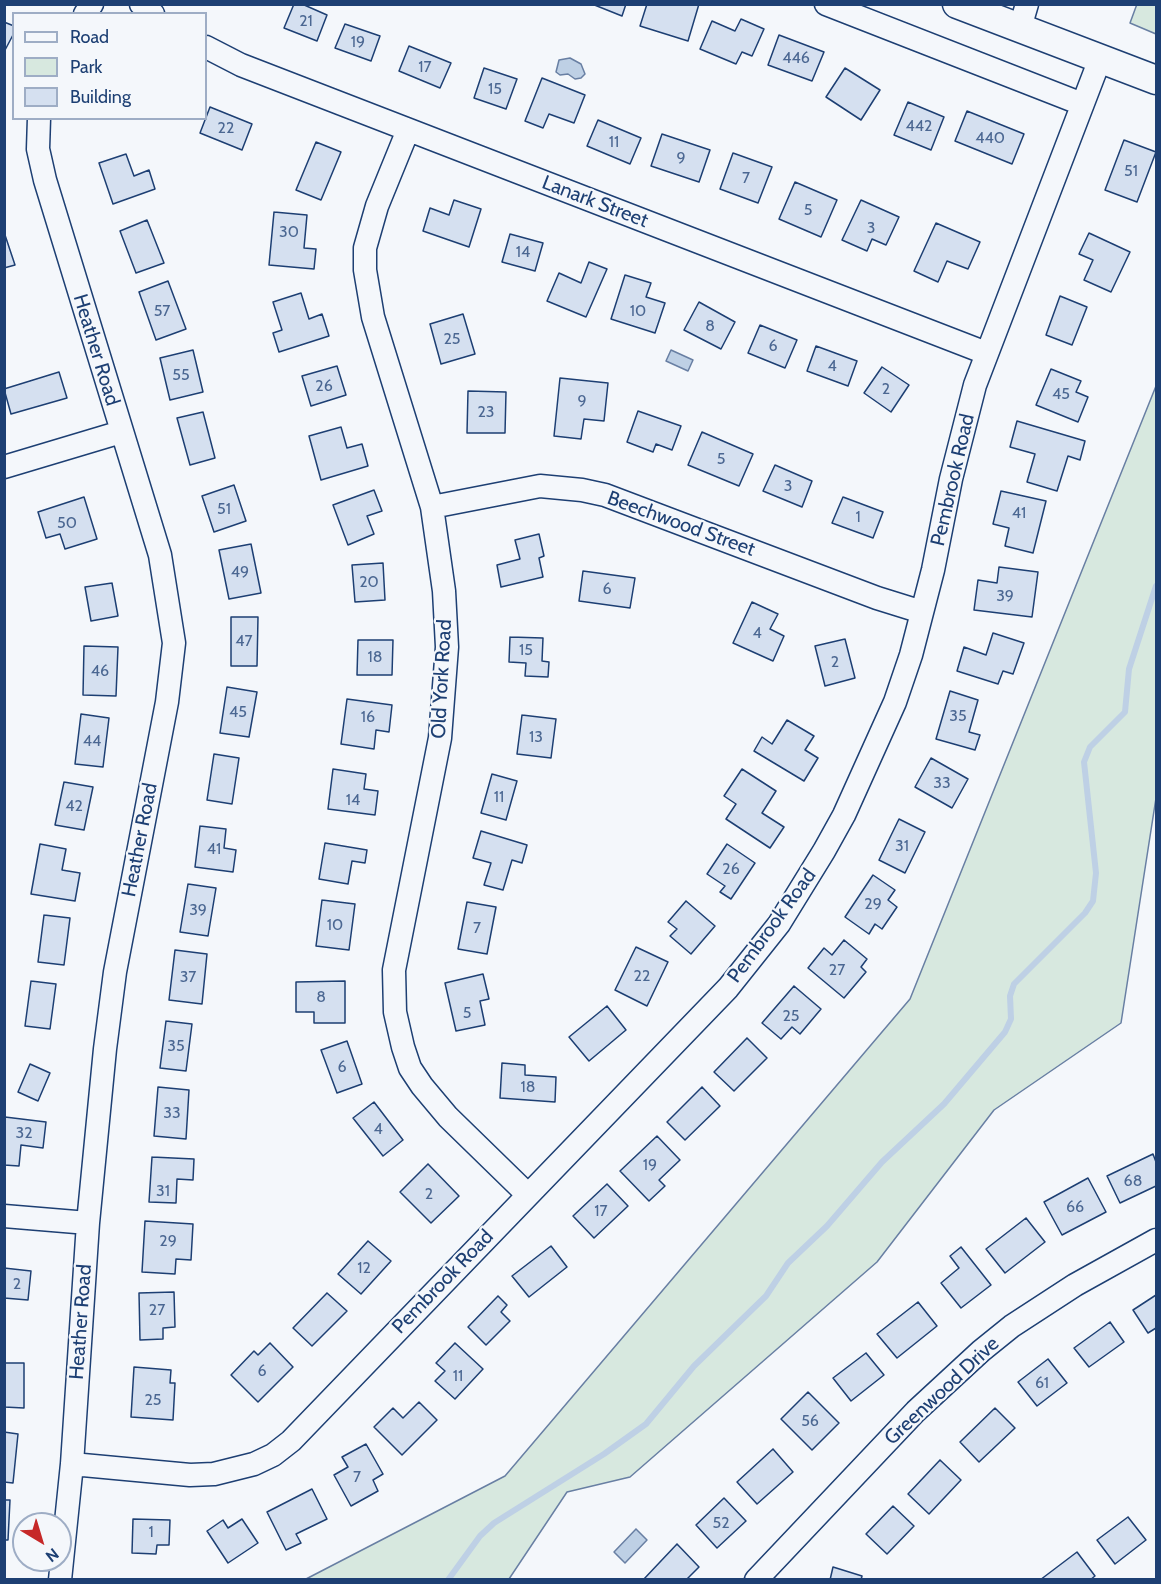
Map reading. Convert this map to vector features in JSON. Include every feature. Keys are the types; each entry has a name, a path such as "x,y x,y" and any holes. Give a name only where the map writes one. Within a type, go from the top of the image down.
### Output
{"main road":[{"path":"957,4 1024,16 1100,59 1156,80"}],"street":[{"path":"826,4 1082,104"},
{"name":"Lanark Street","path":"207,48 242,65 986,353"},
{"name":"Pembrook Road","path":"72,1464 190,1475 214,1474 254,1464 273,1455 291,1440 728,988 779,924 824,851 879,740 911,656 933,570 951,479 986,353 1100,59"},
{"name":"Heather Road","path":"39,120 38,149 45,180 160,555 174,643 166,702 110,1010 88,1223 72,1464 60,1580"},
{"name":"Old York Road","path":"408,130 377,206 365,248 365,270 374,317 432,507 445,601 444,707 394,970 395,1012 402,1047 422,1086 448,1117 527,1194"},
{"path":"4,467 121,432"},
{"name":"Beechwood Street","path":"432,507 540,486 582,490 605,495 877,598 922,612"},
{"path":"4,1216 88,1223"},
{"name":"Greenwood Drive","path":"756,1580 916,1411 1011,1326 1156,1240"}],"green space":[{"path":"1137,4 1156,5 1156,34 1130,23"},
{"path":"1156,386 1156,798 1121,1023 994,1110 877,1262 630,1477 567,1492 509,1579 306,1579 505,1476 910,999"}],"water":[{"path":"570,58 581,64 585,74 581,78 575,79 568,74 560,75 556,72 559,60"},
{"path":"671,350 693,360 688,371 666,361"},
{"path":"636,1529 647,1540 625,1563 614,1552"}],"building":[{"path":"294,4 302,4 327,15 317,41 284,28"},
{"path":"592,4 626,4 622,16"},
{"path":"647,4 699,4 688,41 640,26"},
{"path":"741,19 764,29 752,56 742,52 736,64 700,49 712,21 735,31"},
{"path":"4,22 12,25 12,37 4,52"},
{"path":"345,24 380,36 371,61 335,48"},
{"path":"779,35 824,52 812,81 768,65"},
{"path":"409,46 451,63 440,88 399,71"},
{"path":"484,68 517,79 506,109 474,98"},
{"path":"845,68 880,90 861,120 826,97"},
{"path":"542,78 585,95 574,123 549,114 543,128 525,121"},
{"path":"908,102 944,117 931,150 894,135"},
{"path":"210,107 252,124 242,150 200,133 207,120"},
{"path":"967,111 1024,134 1012,164 955,141"},
{"path":"598,120 641,138 630,164 587,146"},
{"path":"662,134 710,150 699,182 651,166"},
{"path":"1124,140 1156,152 1137,202 1105,190"},
{"path":"316,142 341,152 321,200 296,190"},
{"path":"733,153 772,167 758,203 720,189"},
{"path":"126,154 134,176 149,170 155,189 113,204 99,163"},
{"path":"795,182 837,200 821,237 779,219"},
{"path":"454,200 481,209 469,247 423,231 430,208 449,215"},
{"path":"861,200 899,217 886,245 872,239 867,251 842,240"},
{"path":"274,212 307,215 304,248 316,249 314,269 269,265"},
{"path":"147,220 164,263 136,273 120,231"},
{"path":"936,223 980,242 968,269 947,261 938,282 914,271"},
{"path":"4,232 15,265 4,268"},
{"path":"1089,233 1130,252 1111,292 1084,280 1093,260 1079,254"},
{"path":"510,234 543,243 535,271 502,262"},
{"path":"589,262 607,269 586,317 547,301 559,273 581,283"},
{"path":"625,275 651,283 646,297 665,303 655,333 611,319"},
{"path":"168,281 186,329 156,340 139,292"},
{"path":"301,293 309,319 322,314 329,336 279,352 273,333 282,330 273,302"},
{"path":"1060,296 1087,307 1072,345 1046,335"},
{"path":"699,302 735,322 721,349 684,330"},
{"path":"463,314 475,354 441,364 430,324"},
{"path":"760,325 797,340 785,368 748,353"},
{"path":"816,346 857,361 848,386 807,371"},
{"path":"193,350 203,392 170,400 160,358"},
{"path":"337,366 346,395 311,406 302,376"},
{"path":"882,367 909,385 891,412 864,393"},
{"path":"1051,369 1081,381 1076,392 1088,397 1078,422 1036,405"},
{"path":"59,372 67,398 11,414 4,389"},
{"path":"560,378 608,383 604,421 584,419 581,439 554,436"},
{"path":"468,391 506,392 505,433 467,433"},
{"path":"638,411 681,426 672,450 656,444 653,452 627,442"},
{"path":"203,412 215,458 190,465 177,418"},
{"path":"1017,421 1085,441 1080,460 1068,456 1057,491 1027,482 1035,454 1010,447"},
{"path":"341,427 347,448 362,444 368,466 321,480 309,436"},
{"path":"702,432 753,454 739,486 688,465"},
{"path":"775,465 812,481 802,507 763,491"},
{"path":"234,485 246,521 214,532 202,496"},
{"path":"374,490 382,511 367,516 374,534 348,545 333,505"},
{"path":"1001,491 1046,501 1033,553 1005,546 1009,528 993,524"},
{"path":"84,497 97,539 65,549 60,534 46,538 38,512"},
{"path":"843,497 883,512 873,538 832,523"},
{"path":"539,534 544,556 539,558 543,577 501,587 497,565 520,559 515,540"},
{"path":"251,544 261,593 229,599 219,550"},
{"path":"383,563 385,600 355,602 352,565"},
{"path":"999,567 1038,572 1032,617 974,610 978,580 997,583"},
{"path":"583,571 635,578 630,608 579,601"},
{"path":"112,583 118,616 91,621 85,587"},
{"path":"752,602 778,614 770,629 784,636 773,661 733,643"},
{"path":"231,617 258,617 257,666 231,666"},
{"path":"993,633 1024,643 1013,674 1003,671 998,684 957,671 964,647 986,655"},
{"path":"510,637 543,638 542,661 549,662 548,677 525,676 526,663 509,662"},
{"path":"845,639 855,678 825,686 815,646"},
{"path":"358,640 393,640 392,675 357,675"},
{"path":"84,646 118,647 116,696 83,695"},
{"path":"227,687 257,692 249,737 220,733"},
{"path":"950,691 978,700 969,732 980,735 975,750 936,739"},
{"path":"347,699 392,705 389,732 376,730 374,749 341,744"},
{"path":"81,714 109,718 103,767 75,764"},
{"path":"522,715 556,719 551,758 517,754"},
{"path":"787,720 814,736 805,750 818,758 804,781 754,751 762,737 772,744"},
{"path":"214,754 239,758 232,804 207,800"},
{"path":"931,758 968,779 952,808 915,787"},
{"path":"333,769 366,774 364,789 378,791 375,815 328,809"},
{"path":"742,769 776,791 762,813 784,827 770,848 726,819 736,804 724,796"},
{"path":"492,774 517,781 506,820 481,813"},
{"path":"64,782 93,787 84,830 55,825"},
{"path":"899,819 925,832 905,873 879,860"},
{"path":"200,826 226,829 224,848 236,850 233,872 195,867"},
{"path":"481,831 527,845 522,863 512,860 503,890 484,885 491,863 473,858"},
{"path":"325,843 367,850 365,863 352,861 348,884 319,879"},
{"path":"40,844 66,849 62,870 80,873 75,901 31,894"},
{"path":"727,844 755,863 731,899 720,892 725,886 707,874"},
{"path":"873,875 895,890 888,900 897,907 882,929 875,924 869,934 845,917"},
{"path":"188,884 216,888 208,936 180,932"},
{"path":"322,900 355,904 349,950 316,946"},
{"path":"686,901 715,926 691,954 670,936 677,929 668,922"},
{"path":"467,902 496,907 487,954 458,949"},
{"path":"44,915 70,918 64,965 38,962"},
{"path":"844,940 867,959 861,967 866,972 844,998 808,968 824,948 832,955"},
{"path":"636,947 668,962 647,1006 615,990"},
{"path":"175,950 207,954 202,1004 169,1000"},
{"path":"483,974 489,999 480,1001 485,1025 456,1031 445,983"},
{"path":"31,981 56,984 50,1029 25,1026"},
{"path":"345,981 345,1023 314,1023 314,1012 296,1012 296,982"},
{"path":"794,986 821,1009 800,1034 792,1027 781,1039 762,1023"},
{"path":"607,1006 626,1030 589,1061 569,1037"},
{"path":"166,1021 192,1024 186,1071 160,1068"},
{"path":"747,1038 767,1058 734,1091 714,1072"},
{"path":"347,1041 362,1084 337,1093 321,1050"},
{"path":"502,1063 525,1065 525,1075 556,1077 555,1102 500,1098"},
{"path":"30,1064 50,1073 38,1101 18,1092"},
{"path":"158,1087 189,1090 186,1139 154,1136"},
{"path":"702,1087 720,1106 685,1140 667,1122"},
{"path":"374,1102 403,1140 383,1156 353,1118"},
{"path":"5,1117 46,1122 43,1148 21,1145 19,1166 4,1165"},
{"path":"657,1136 680,1160 659,1180 665,1186 649,1201 620,1171"},
{"path":"1153,1154 1156,1162 1156,1186 1120,1203 1107,1176"},
{"path":"152,1157 194,1159 193,1180 177,1179 176,1203 149,1202"},
{"path":"428,1164 459,1196 431,1223 400,1192"},
{"path":"1088,1178 1106,1212 1062,1235 1044,1202"},
{"path":"607,1184 628,1206 594,1238 573,1216"},
{"path":"1026,1218 1045,1242 1005,1273 986,1249"},
{"path":"145,1221 193,1224 191,1260 176,1259 175,1274 142,1272"},
{"path":"368,1241 391,1261 361,1294 338,1274"},
{"path":"551,1246 567,1267 529,1297 512,1276"},
{"path":"961,1247 991,1285 961,1308 941,1283 959,1268 950,1256"},
{"path":"4,1268 31,1271 28,1300 4,1298"},
{"path":"174,1292 175,1327 163,1328 163,1339 140,1340 139,1293"},
{"path":"327,1293 347,1311 312,1346 293,1328"},
{"path":"1156,1295 1156,1328 1148,1333 1133,1310"},
{"path":"498,1296 507,1305 501,1312 510,1321 486,1345 468,1327"},
{"path":"918,1302 937,1326 897,1358 877,1334"},
{"path":"1110,1322 1124,1342 1089,1367 1074,1348"},
{"path":"270,1343 293,1367 258,1402 231,1375 254,1351 258,1355"},
{"path":"455,1343 483,1369 455,1399 435,1381 445,1371 436,1363"},
{"path":"866,1353 884,1375 851,1401 833,1378"},
{"path":"1048,1359 1067,1383 1037,1406 1018,1382"},
{"path":"4,1363 24,1363 24,1408 4,1407"},
{"path":"134,1367 171,1370 170,1383 175,1383 173,1420 131,1417"},
{"path":"808,1392 839,1423 812,1450 781,1419"},
{"path":"419,1402 437,1420 402,1455 374,1427 393,1408 403,1418"},
{"path":"995,1408 1015,1428 979,1462 960,1442"},
{"path":"4,1432 18,1434 13,1483 4,1482"},
{"path":"366,1444 383,1474 373,1480 378,1491 351,1506 334,1475 348,1467 342,1457"},
{"path":"773,1449 793,1472 757,1504 737,1482"},
{"path":"940,1460 961,1480 929,1514 908,1494"},
{"path":"312,1489 327,1519 296,1534 301,1543 286,1550 267,1512"},
{"path":"724,1498 746,1521 717,1548 696,1525"},
{"path":"4,1500 10,1500 8,1540 4,1540"},
{"path":"893,1506 914,1526 887,1554 866,1534"},
{"path":"1128,1517 1146,1540 1115,1564 1097,1540"},
{"path":"133,1519 170,1520 169,1545 157,1545 156,1554 132,1553"},
{"path":"242,1519 258,1543 228,1563 207,1531 223,1520 228,1528"},
{"path":"677,1544 699,1567 686,1580 643,1580"},
{"path":"1077,1552 1095,1576 1090,1580 1040,1580"},
{"path":"833,1567 862,1576 861,1580 830,1580"}],"waterway":[{"path":"448,1580 480,1536 494,1523 604,1454 646,1424 694,1366 766,1296 788,1263 827,1226 882,1162 944,1104 1005,1032 1011,1019 1010,996 1014,984 1085,913 1093,901 1096,873 1084,762 1090,747 1125,712 1129,669 1156,586"}]}
